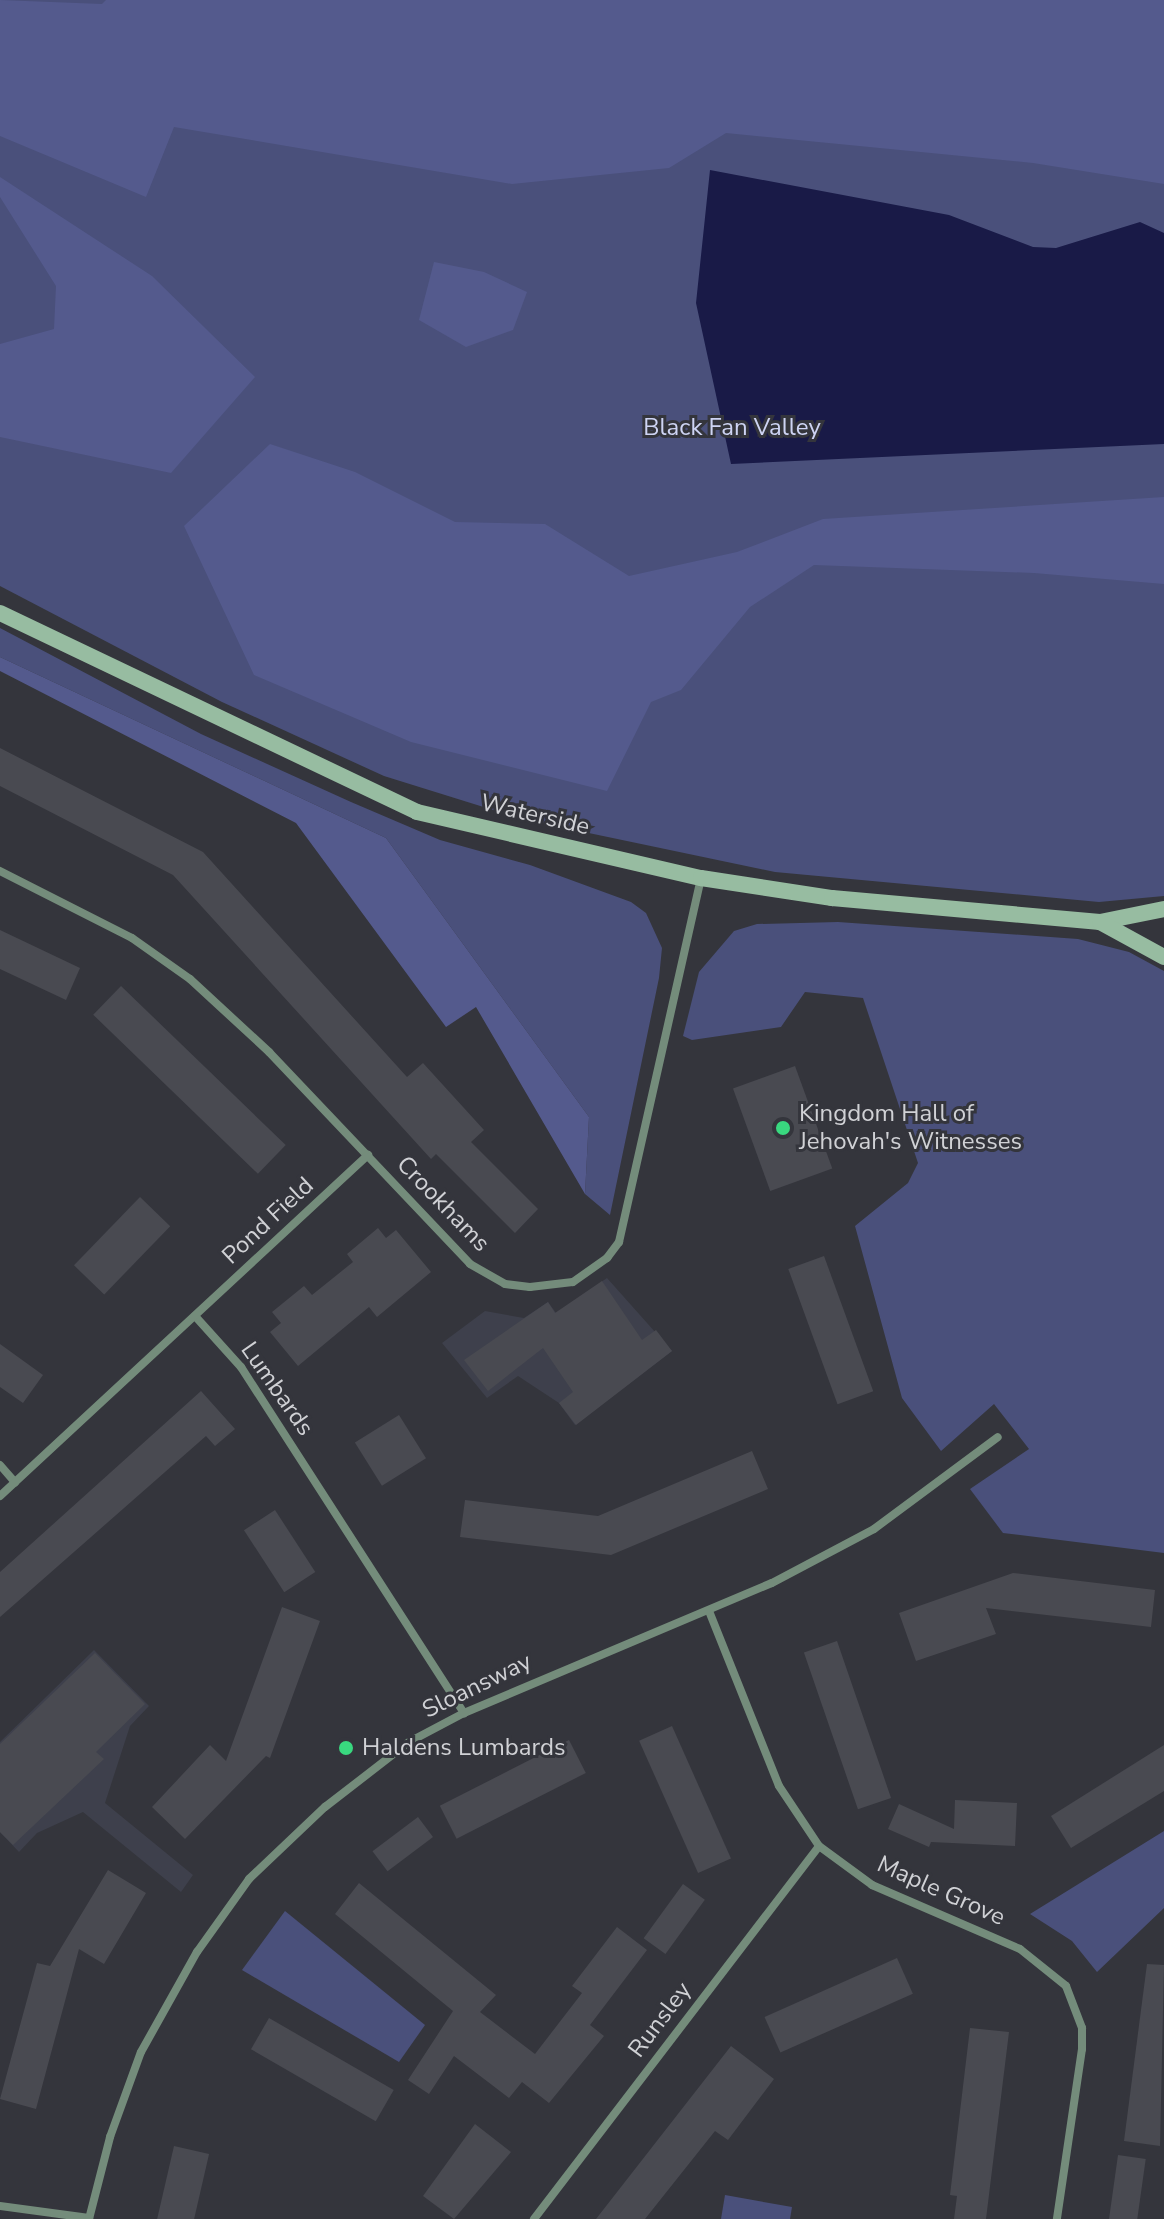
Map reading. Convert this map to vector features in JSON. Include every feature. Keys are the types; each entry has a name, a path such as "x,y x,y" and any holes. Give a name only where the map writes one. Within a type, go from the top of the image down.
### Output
{"main road":[{"name":"Waterside","path":"0,613 417,812 701,878 832,898 1100,922 1164,909"},
{"name":"Waterside","path":"1100,922 1164,957"}],"street":[{"name":"Crookhams","path":"0,871 132,938 190,979 269,1052 488,1277 505,1284 554,1286 593,1270 619,1242 701,878"},
{"name":"Pond Field","path":"195,1316 368,1155"},
{"path":"0,1496 195,1316"},
{"name":"Lumbards","path":"195,1316 241,1367 464,1713"},
{"name":"Sloansway","path":"89,2218 110,2137 141,2052 197,1952 249,1879 373,1768 464,1713 604,1650 709,1611 874,1529 998,1437"},
{"path":"0,1465 15,1482"},
{"name":"Maple Grove","path":"709,1611 779,1786 819,1846 872,1885 1020,1949 1066,1986 1082,2028 1082,2049 1057,2219"},
{"name":"Runsley","path":"534,2219 819,1846"},
{"path":"0,2206 89,2218"}],"shaded area":[{"path":"0,0 102,4 106,0 1164,0 1164,184 1033,163 726,133 669,168 512,184 174,127 146,197 0,136"},
{"path":"710,170 949,215 1033,247 1056,248 1140,222 1164,233 1164,444 731,464 696,303"},
{"path":"0,177 152,276 255,377 171,473 0,437 0,344 54,329 56,286 0,197"},
{"path":"434,262 484,272 527,292 513,330 466,347 419,320"},
{"path":"270,444 355,472 455,522 545,524 629,576 737,552 823,519 1164,497 1164,584 1034,573 814,565 750,607 681,690 651,702 607,791 411,742 254,675 184,526"},
{"path":"0,657 386,838 589,1117 585,1194 476,1007 446,1027 296,823 0,671"},
{"path":"607,1278 672,1351 575,1425 559,1403 518,1376 487,1398 442,1343 485,1311 524,1318 548,1302 556,1313"},
{"path":"94,1650 149,1706 130,1726 105,1803 193,1875 181,1892 83,1812 37,1833 19,1852 0,1832 0,1742"}],"green space":[{"name":"Black Fan Valley","path":"0,0 1164,0 1164,896 1099,902 775,872 522,819 384,776 222,702 0,586"},
{"path":"0,628 201,734 351,802 440,840 530,865 631,902 646,913 662,948 659,978 610,1215 585,1194 589,1117 386,838 0,657"},
{"path":"838,922 1078,939 1129,952 1164,971 1164,1553 1003,1533 970,1489 1029,1449 994,1404 941,1451 902,1398 855,1226 908,1183 918,1163 863,998 805,992 781,1027 692,1040 683,1036 699,972 734,931 757,924"},
{"path":"1164,1831 1164,1908 1097,1972 1072,1941 1030,1914"},
{"path":"285,1911 425,2025 399,2062 242,1970"},
{"path":"725,2195 792,2207 790,2219 721,2219"}],"building":[{"path":"0,748 203,852 407,1077 423,1063 484,1130 471,1142 538,1209 515,1233 436,1154 431,1159 173,875 0,786"},
{"path":"0,930 80,968 66,1000 0,969"},
{"path":"121,986 286,1145 258,1174 93,1015"},
{"name":"Kingdom Hall of Jehovah's Witnesses","path":"795,1066 832,1168 770,1191 733,1089"},
{"path":"140,1197 170,1226 104,1295 74,1265"},
{"path":"378,1228 386,1238 396,1230 431,1272 377,1317 369,1307 298,1366 270,1332 281,1323 272,1312 304,1286 312,1295 353,1262 347,1254"},
{"path":"824,1256 873,1391 838,1404 788,1269"},
{"path":"602,1281 642,1340 656,1330 672,1351 576,1425 559,1403 573,1392 543,1348 488,1391 464,1360 548,1302 555,1313"},
{"path":"0,1344 43,1375 23,1403 0,1387"},
{"path":"201,1391 235,1429 215,1446 206,1436 0,1617 0,1572"},
{"path":"399,1415 426,1458 382,1486 355,1443"},
{"path":"752,1451 768,1489 611,1555 460,1537 465,1500 598,1516"},
{"path":"275,1510 315,1572 284,1592 244,1530"},
{"path":"1013,1573 1155,1590 1151,1627 986,1608 996,1634 916,1661 899,1613"},
{"path":"282,1607 320,1621 270,1758 266,1756 185,1839 152,1807 210,1745 226,1761"},
{"path":"837,1641 891,1798 858,1809 804,1652"},
{"path":"95,1653 145,1704 96,1752 104,1759 13,1845 0,1832 0,1744"},
{"path":"672,1726 731,1858 698,1873 639,1741"},
{"path":"569,1740 586,1773 457,1839 440,1806"},
{"path":"1164,1745 1164,1791 1071,1848 1051,1816"},
{"path":"955,1800 1017,1803 1015,1846 931,1842 929,1847 888,1829 899,1804 954,1829"},
{"path":"418,1817 433,1837 388,1871 372,1851"},
{"path":"108,1870 146,1893 104,1964 79,1949 36,2109 0,2099 37,1963 50,1966"},
{"path":"359,1883 496,1995 480,2012 535,2054 582,1993 572,1986 617,1927 647,1950 590,2025 604,2036 549,2103 522,2082 509,2098 454,2056 429,2094 408,2080 453,2011 335,1914"},
{"path":"683,1884 705,1900 665,1954 644,1938"},
{"path":"897,1958 913,1994 780,2053 765,2017"},
{"path":"1147,1964 1164,1965 1160,2146 1124,2141"},
{"path":"269,2018 394,2090 376,2121 251,2049"},
{"path":"970,2028 1009,2032 986,2219 954,2219 957,2196 950,2195"},
{"path":"731,2046 774,2079 728,2140 715,2131 645,2219 596,2219"},
{"path":"475,2124 511,2152 454,2219 423,2196"},
{"path":"174,2146 209,2154 194,2219 157,2219"},
{"path":"1118,2155 1146,2159 1137,2219 1109,2219"}],"place":[{"name":"Kingdom Hall of Jehovah's Witnesses","path":"783,1128"},
{"name":"Haldens Lumbards","path":"346,1748"}]}
